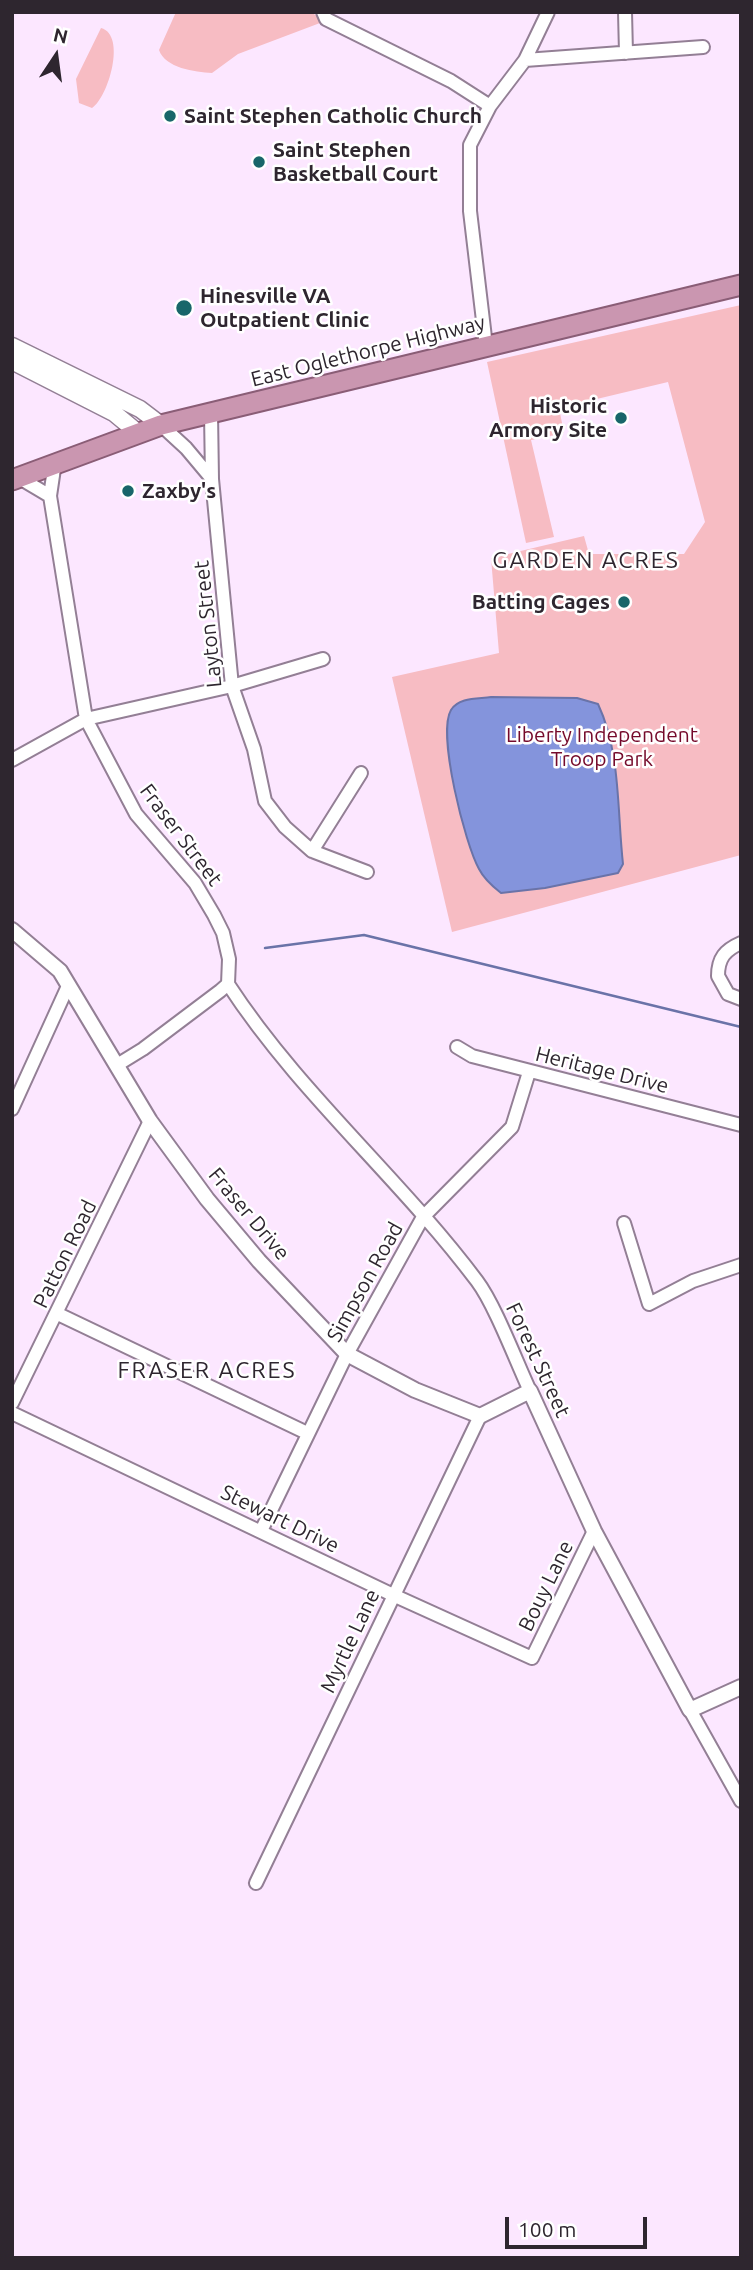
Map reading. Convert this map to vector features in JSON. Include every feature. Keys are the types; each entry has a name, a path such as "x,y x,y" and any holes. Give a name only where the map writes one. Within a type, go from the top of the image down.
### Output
{"highway":[{"name":"East Oglethorpe Highway","path":"15,478 161,425 741,285"}],"main road":[{"path":"12,346 140,409 161,425"},
{"path":"12,361 114,412 137,432"}],"street":[{"path":"323,12 326,19 451,81 490,106"},
{"path":"486,346 470,211 468,155 474,136 490,106 526,60 548,12"},
{"path":"625,12 626,53"},
{"path":"526,60 703,47"},
{"name":"Layton Street","path":"211,413 212,479 232,686 254,749 265,802 285,827 312,851 367,872"},
{"path":"161,425 187,448 212,479"},
{"name":"Fraser Street","path":"55,462 50,496 86,719 136,814 195,883 214,915 223,933 229,959 228,984"},
{"path":"15,478 50,496"},
{"path":"12,760 86,719 232,686 323,659"},
{"path":"312,851 361,773"},
{"name":"Fraser Drive","path":"12,930 60,971 150,1121 242,1240 347,1354 415,1391 480,1416"},
{"path":"741,943 721,957 718,976 728,994 741,999"},
{"path":"117,1065 143,1049 228,984"},
{"name":"Forest Street","path":"228,984 252,1021 317,1100 479,1283 594,1531 741,1801"},
{"path":"12,1109 68,986"},
{"name":"Heritage Drive","path":"457,1047 472,1056 529,1072 741,1125"},
{"name":"Simpson Road","path":"261,1531 347,1354 423,1217 512,1127 529,1072"},
{"name":"Patton Road","path":"12,1403 58,1314 150,1121"},
{"path":"624,1223 649,1304 693,1281 741,1265"},
{"path":"58,1314 307,1433"},
{"path":"480,1416 530,1391"},
{"name":"Stewart Drive","path":"12,1413 393,1595 533,1658"},
{"name":"Myrtle Lane","path":"256,1883 480,1416"},
{"name":"Bouy Lane","path":"533,1658 594,1531"},
{"path":"690,1710 741,1687"}],"green space":[{"path":"176,12 311,12 321,19 320,23 238,54 212,73 181,68 162,56 159,50"},
{"path":"101,28 109,33 114,54 109,80 92,108 79,103 76,79"},
{"name":"Liberty Independent Troop Park","path":"741,305 741,855 452,932 392,677 499,653 491,558 584,536 589,554 684,554 705,522 668,382 559,408 564,433 531,440 554,537 526,543 487,362"}],"water":[{"path":"577,698 598,704 611,742 617,782 623,864 618,873 545,888 501,893 483,876 473,856 454,789 448,723 454,706 469,699"}],"waterway":[{"path":"265,948 364,935 741,1027"}],"place":[{"name":"Saint Stephen Catholic Church","path":"170,116"},
{"name":"Saint Stephen Basketball Court","path":"259,162"},
{"name":"Hinesville VA Outpatient Clinic","path":"184,308"},
{"name":"Historic Armory Site","path":"621,418"},
{"name":"Zaxby's","path":"128,491"},
{"name":"Batting Cages","path":"624,602"}],"district":[{"name":"GARDEN ACRES","path":"586,560"},
{"name":"FRASER ACRES","path":"207,1370"}]}
